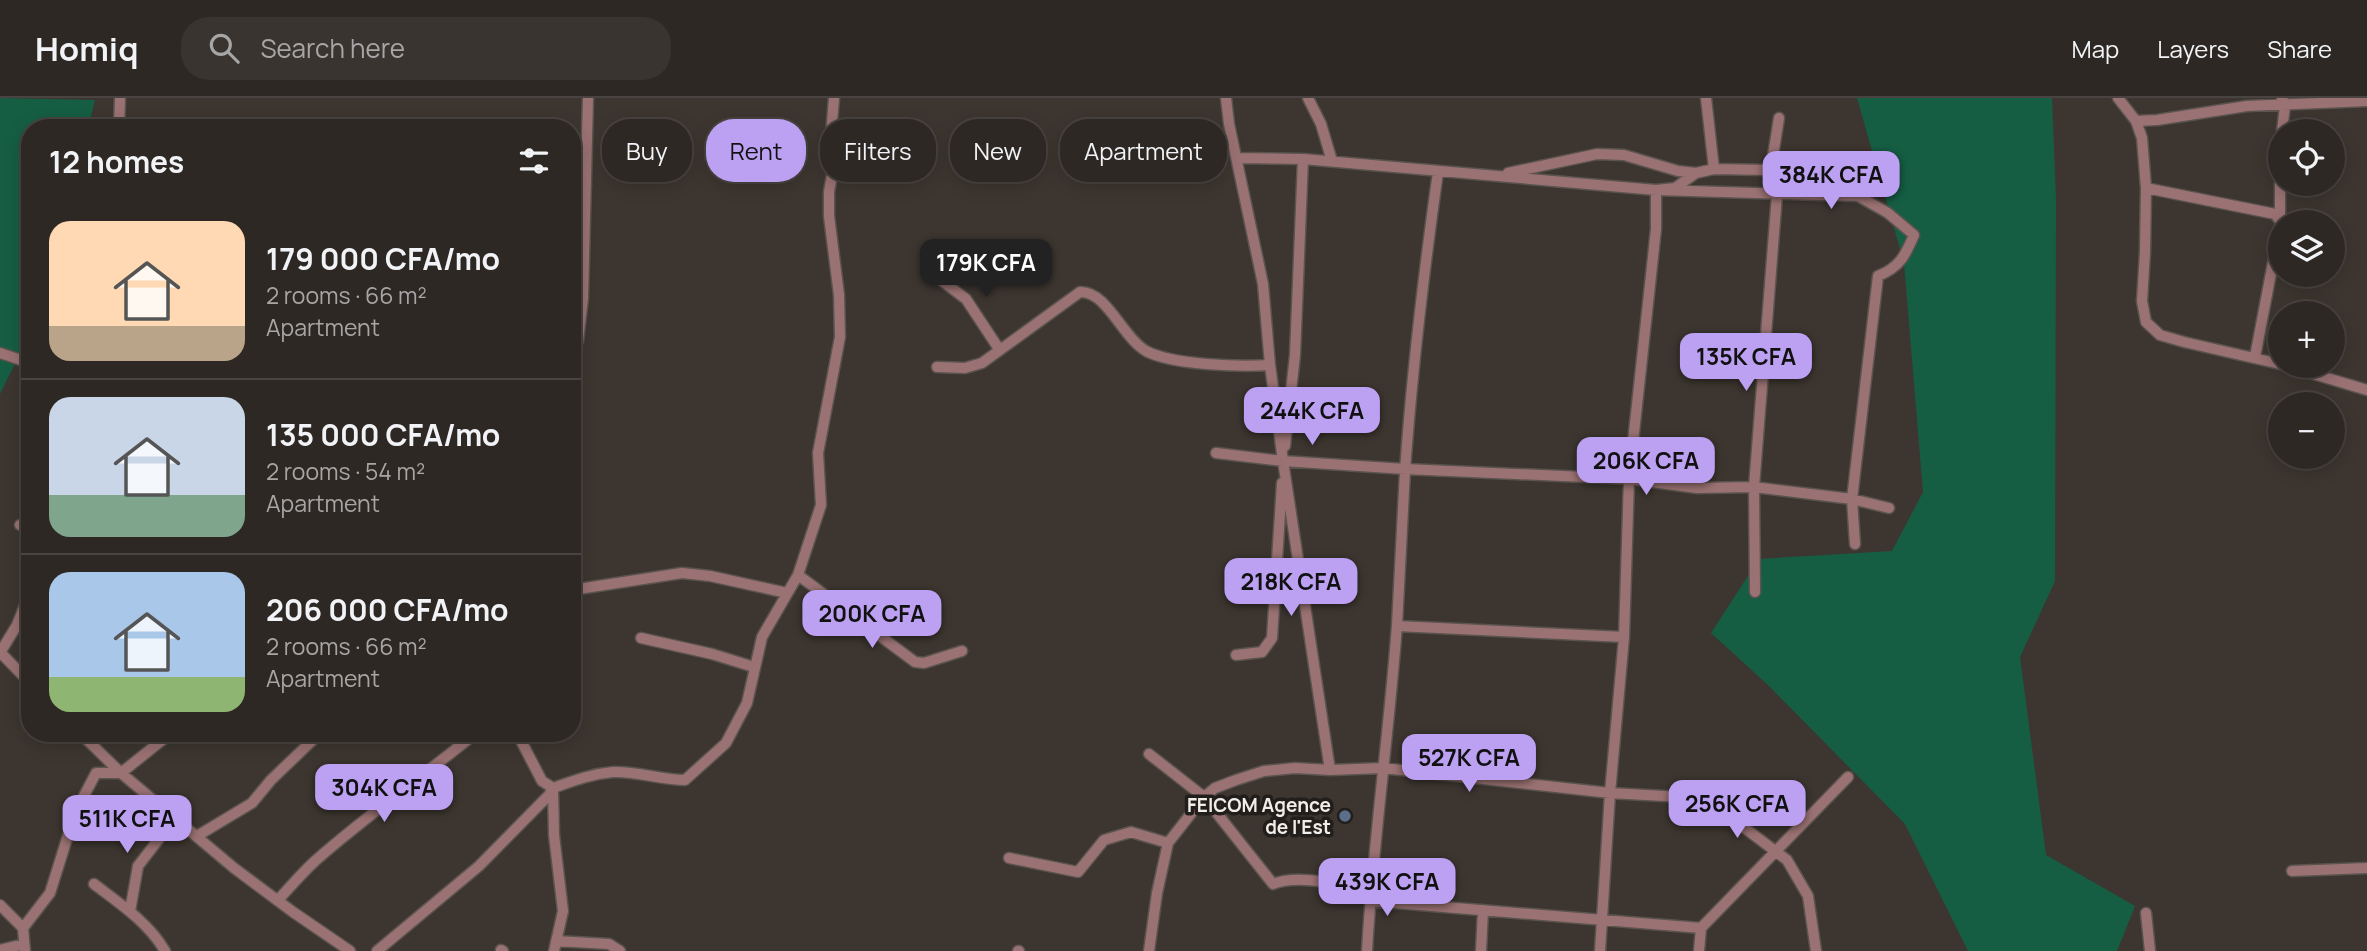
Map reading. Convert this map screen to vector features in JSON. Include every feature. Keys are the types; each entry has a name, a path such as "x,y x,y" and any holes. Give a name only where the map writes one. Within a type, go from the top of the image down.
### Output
{"street":[{"path":"119,119 120,98"},
{"path":"581,315 588,98"},
{"path":"376,951 480,866 553,788 583,777 614,772 685,780 726,743 747,703 762,638 798,575 821,505 818,453 840,337 839,295 829,216 829,192 834,164 831,135 834,98"},
{"path":"1226,98 1229,124 1263,284 1270,365 1283,461 1330,770"},
{"path":"1308,98 1321,124 1332,161"},
{"path":"1706,98 1714,169"},
{"path":"2118,98 2136,121 2142,138 2146,188 2141,301 2146,322 2160,335 2268,361"},
{"path":"2136,121 2283,102 2367,101"},
{"path":"1438,172 1469,170 1508,173 1597,154 1624,155 1678,171 1696,173 1714,169 1769,170 1779,118"},
{"path":"1238,158 1332,161 1656,190 1858,196 1888,213 1914,235 1907,252 1894,270 1878,276 1852,499 1855,544"},
{"path":"1236,655 1262,652 1272,638 1283,461 1295,355 1303,159"},
{"path":"1367,951 1397,626 1405,469 1421,293 1438,172"},
{"path":"1656,190 1675,188 1696,173"},
{"path":"2146,188 2268,213"},
{"path":"1600,951 1624,637 1629,479 1656,229 1656,190"},
{"path":"1755,592 1755,487 1777,195"},
{"path":"941,280 966,299 999,349"},
{"path":"2255,357 2268,287"},
{"path":"937,367 982,363 1080,292 1098,296 1120,325 1145,350 1158,355 1201,362 1270,365"},
{"path":"0,353 21,360"},
{"path":"2327,378 2367,390"},
{"path":"1216,453 1283,461 1405,469 1629,479 1697,488 1755,487 1852,499 1889,508"},
{"path":"581,589 682,573 710,576 787,593"},
{"path":"798,575 915,662 924,663 962,651"},
{"path":"21,614 0,653 21,674"},
{"path":"1397,626 1624,637"},
{"path":"641,638 712,654 754,667"},
{"path":"89,742 121,773 197,836 278,900 350,951"},
{"path":"23,928 50,893 75,813 96,772 121,773 161,742"},
{"path":"197,836 252,803 271,780 311,742"},
{"path":"278,900 313,863 341,839 465,742"},
{"path":"522,742 542,781 553,788"},
{"path":"1149,754 1204,797 1273,884 1280,881 1325,882 1363,888 1370,901"},
{"path":"1149,951 1157,893 1168,843 1204,797 1215,788 1264,771 1295,768 1383,768 1610,793 1682,797 1713,804 1787,860 1808,896 1816,951"},
{"path":"1699,951 1701,928 1848,777"},
{"path":"553,788 554,835 563,911 555,946 610,944 620,951"},
{"path":"130,911 138,866 165,831 171,813"},
{"path":"1009,858 1078,872 1104,839 1131,832 1168,843"},
{"path":"2292,871 2367,868"},
{"path":"94,884 130,911 161,943 165,951"},
{"path":"1370,901 1701,928"},
{"path":"0,905 23,928 25,947 0,950"},
{"path":"1481,951 1483,911"},
{"path":"2146,913 2150,951"}],"green space":[{"path":"0,98 95,100 90,119 21,119 21,351 0,394"},
{"path":"1857,98 2052,98 2056,200 2055,581 2020,657 2046,855 2135,906 2117,951 1968,951 1905,824 1768,685 1711,633 1759,559 1892,551 1923,492 1904,263"}],"place":[{"name":"FEICOM Agence de l'Est","path":"1345,816"}]}
